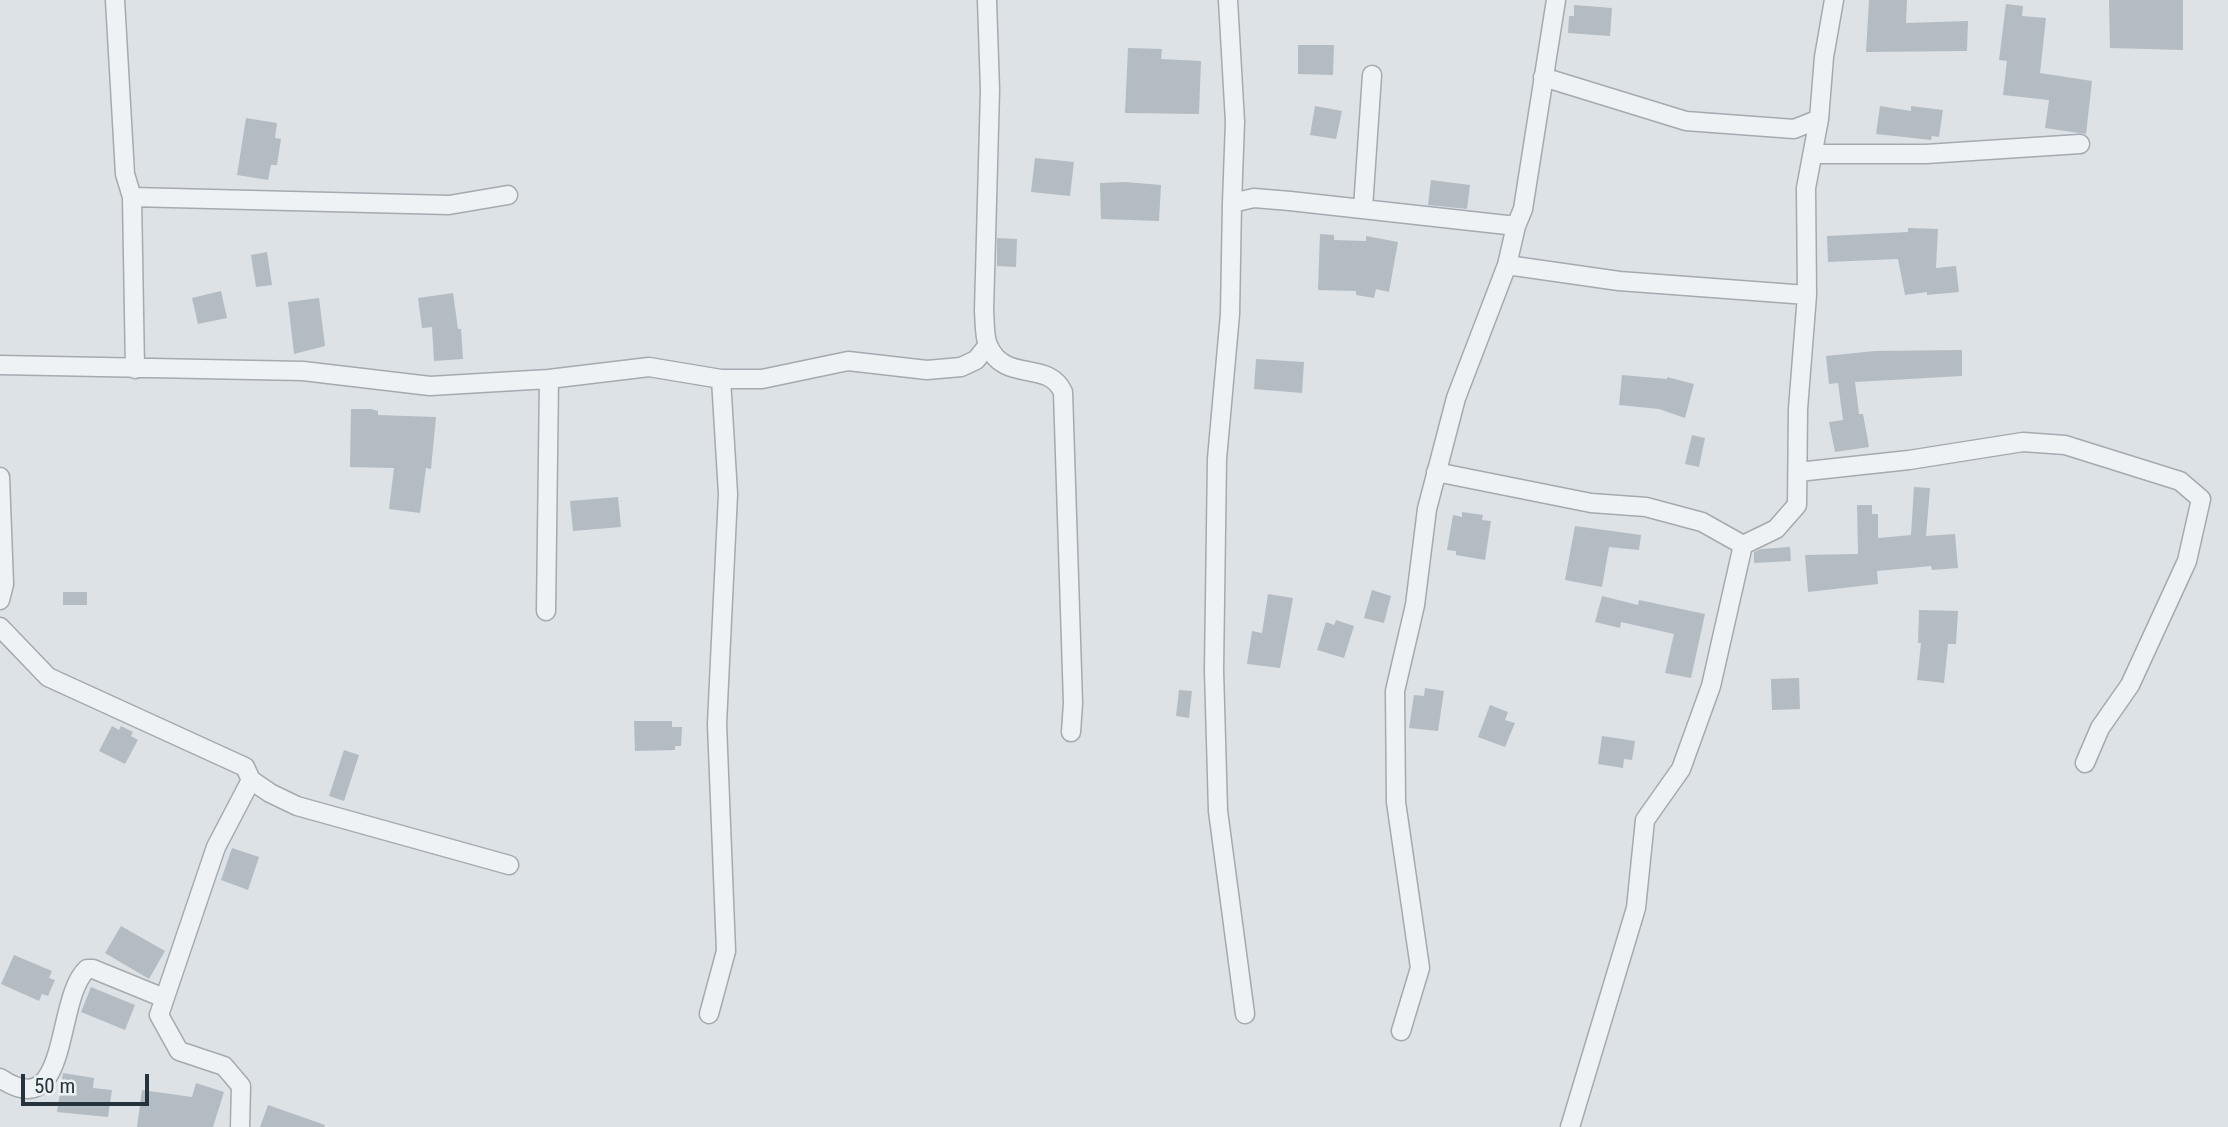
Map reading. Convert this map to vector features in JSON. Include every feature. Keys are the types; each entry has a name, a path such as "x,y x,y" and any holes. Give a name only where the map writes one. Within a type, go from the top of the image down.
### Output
{"street":[{"path":"115,0 125,174 132,197 135,369"},
{"path":"987,0 990,90 984,311 988,345 1005,365 1028,373 1048,374 1057,379 1063,392 1073,703 1071,732"},
{"path":"1228,0 1235,122 1230,314 1217,459 1214,670 1218,811 1245,1014"},
{"path":"1401,1031 1420,968 1396,802 1395,691 1415,605 1427,509 1436,472 1456,398 1507,265 1523,209 1556,0"},
{"path":"1743,545 1776,529 1797,505 1798,409 1807,295 1806,188 1819,119 1824,57 1834,0"},
{"path":"1363,208 1372,75"},
{"path":"1543,77 1686,121 1794,129 1819,119"},
{"path":"1813,154 1926,154 2080,144"},
{"path":"132,197 449,205 508,195"},
{"path":"1232,203 1254,198 1516,226"},
{"path":"1507,265 1619,281 1807,295"},
{"path":"0,365 303,371 429,386 549,379 649,367 722,379 762,379 848,361 927,370 961,367 976,360 988,345"},
{"path":"546,611 549,379"},
{"path":"709,1014 726,951 717,724 728,494 722,379"},
{"path":"1798,472 1922,458 2023,442 2064,445 2180,481 2201,499 2187,561 2130,685 2100,728 2085,763"},
{"path":"1436,472 1591,503 1646,507 1702,522 1743,545"},
{"path":"0,477 4,584 0,600"},
{"path":"1570,1127 1636,908 1645,820 1681,769 1711,686 1743,545"},
{"path":"0,627 48,677 245,767 251,780 297,806 509,864"},
{"path":"240,1127 241,1086 224,1066 179,1051 159,1015 216,847 251,780"},
{"path":"0,1078 22,1090 31,1090 45,1082 54,1067 73,986 87,969 93,969 164,998"}],"building":[{"path":"1869,0 1907,0 1906,23 1968,21 1967,51 1866,52"},
{"path":"2109,0 2183,0 2183,50 2110,48"},
{"path":"2006,4 2023,6 2022,16 2046,18 2040,73 2092,81 2086,134 2045,128 2049,100 2003,95 2007,61 1999,60"},
{"path":"1574,5 1612,8 1610,36 1568,33 1569,16 1574,16"},
{"path":"1298,45 1334,45 1333,75 1298,74"},
{"path":"1128,48 1162,49 1161,59 1201,61 1199,114 1125,113"},
{"path":"1315,106 1342,111 1336,139 1310,135"},
{"path":"1880,106 1911,111 1911,106 1943,110 1939,137 1932,136 1931,140 1876,134"},
{"path":"246,118 277,123 275,138 281,139 277,165 271,165 268,180 237,175"},
{"path":"1035,158 1074,162 1070,196 1031,192"},
{"path":"1431,180 1470,185 1467,209 1428,205"},
{"path":"1100,183 1161,185 1159,221 1101,219"},
{"path":"1908,228 1938,229 1936,268 1956,266 1959,292 1905,295 1898,259 1828,262 1827,236 1908,232"},
{"path":"1320,234 1334,235 1334,240 1366,241 1366,236 1398,242 1389,292 1376,289 1374,298 1356,295 1356,291 1318,290"},
{"path":"997,238 1017,239 1016,267 997,266"},
{"path":"267,252 272,285 256,287 251,255"},
{"path":"221,291 227,318 198,324 192,298"},
{"path":"453,293 458,329 461,329 463,359 434,361 432,327 422,328 418,298"},
{"path":"319,298 325,346 294,354 288,302"},
{"path":"1962,350 1962,376 1855,382 1859,414 1863,414 1869,447 1835,452 1829,422 1843,420 1838,383 1829,384 1826,356 1875,351"},
{"path":"1256,359 1304,362 1302,393 1254,389"},
{"path":"1622,375 1667,377 1694,384 1685,418 1659,409 1619,405"},
{"path":"351,409 371,409 378,411 378,415 436,417 431,469 426,468 420,513 389,509 394,468 350,467"},
{"path":"1692,435 1705,438 1699,467 1685,464"},
{"path":"1914,487 1930,488 1926,536 1955,534 1958,568 1932,570 1931,566 1877,571 1878,584 1808,592 1805,555 1858,554 1857,505 1872,505 1872,514 1878,514 1878,538 1911,535"},
{"path":"618,497 621,527 573,531 570,501"},
{"path":"1462,512 1483,515 1482,520 1491,521 1485,560 1456,555 1456,551 1447,550 1453,515 1462,517"},
{"path":"1575,526 1641,535 1639,550 1609,547 1602,587 1565,580"},
{"path":"1790,547 1791,561 1754,563 1754,552"},
{"path":"1372,590 1391,596 1384,623 1364,618"},
{"path":"63,592 87,592 87,605 63,605"},
{"path":"1268,594 1293,598 1280,668 1247,664 1252,631 1262,633"},
{"path":"1602,596 1638,605 1639,600 1705,614 1691,678 1665,673 1674,634 1621,622 1620,628 1595,622"},
{"path":"1919,610 1958,611 1956,644 1948,644 1944,683 1917,680 1921,643 1918,643"},
{"path":"1336,620 1354,626 1344,658 1317,650 1326,622 1334,625"},
{"path":"1799,678 1800,709 1772,710 1771,679"},
{"path":"1425,688 1444,691 1438,731 1409,728 1414,695 1424,696"},
{"path":"1179,690 1192,691 1189,718 1176,716"},
{"path":"1490,705 1508,712 1505,720 1515,723 1505,747 1478,737"},
{"path":"634,721 672,721 672,727 682,727 681,746 675,746 675,750 635,751"},
{"path":"112,726 119,730 121,726 133,732 131,736 138,740 125,764 99,751"},
{"path":"1602,736 1635,741 1632,760 1624,759 1623,768 1598,764"},
{"path":"344,750 359,755 344,801 329,796"},
{"path":"232,848 259,857 248,890 221,880"},
{"path":"121,926 165,951 149,979 105,953"},
{"path":"14,955 52,971 49,978 55,980 48,996 42,994 39,1001 1,984"},
{"path":"91,987 135,1005 125,1030 81,1012"},
{"path":"63,1073 94,1078 93,1088 112,1090 108,1117 57,1112"},
{"path":"196,1083 224,1092 213,1127 137,1127 142,1090 192,1097"},
{"path":"268,1105 325,1125 260,1127"}]}
